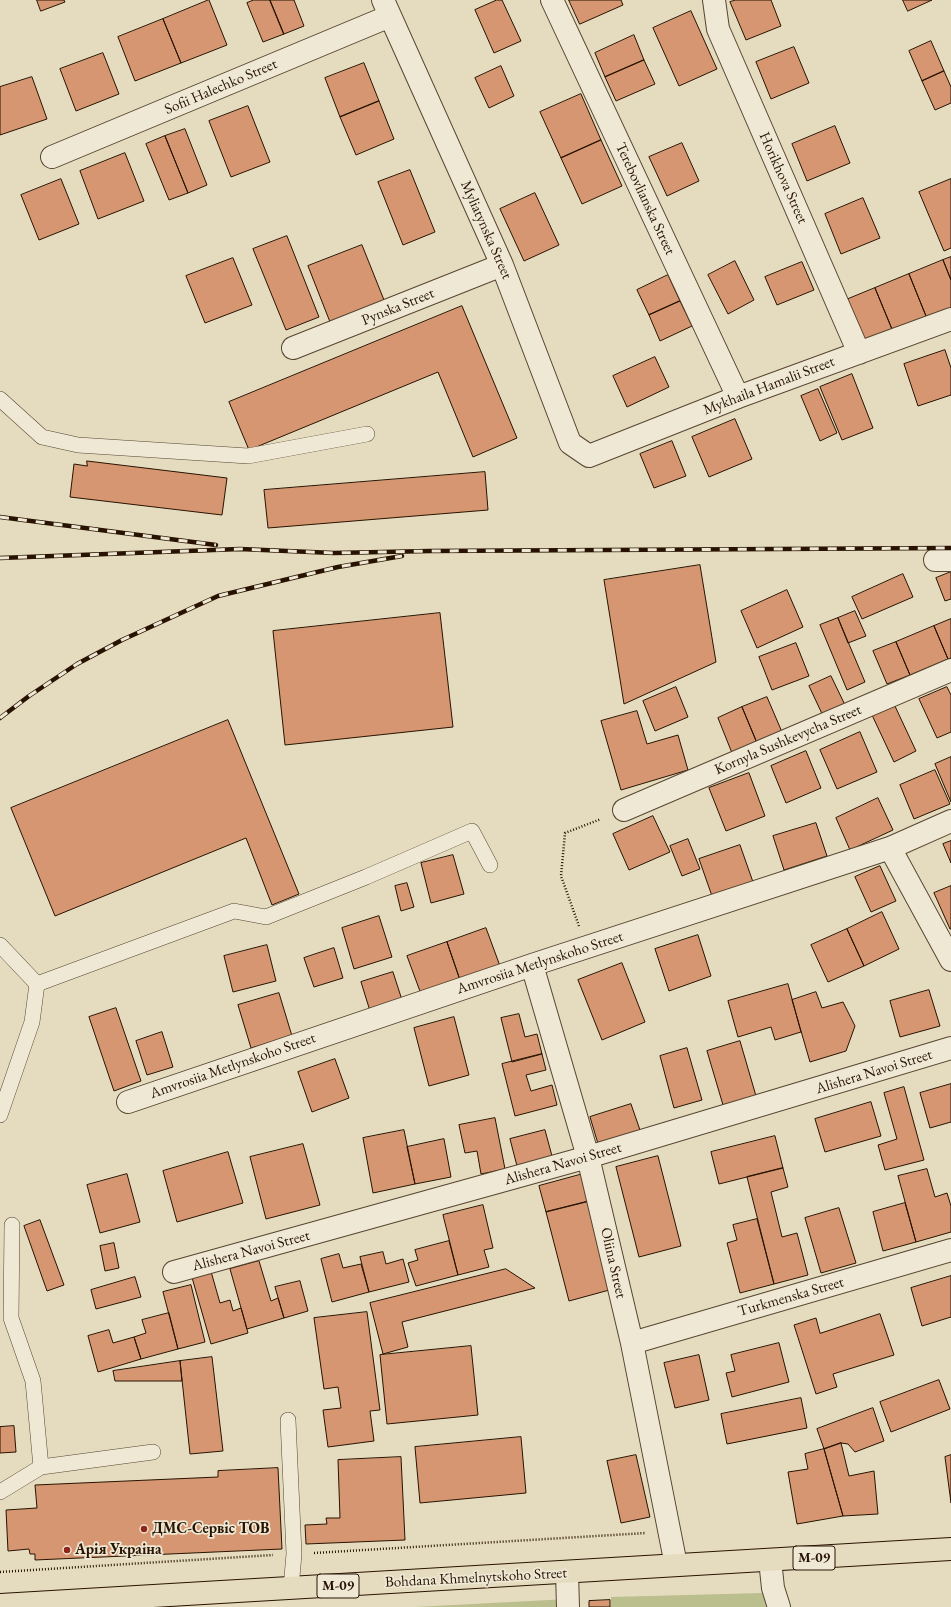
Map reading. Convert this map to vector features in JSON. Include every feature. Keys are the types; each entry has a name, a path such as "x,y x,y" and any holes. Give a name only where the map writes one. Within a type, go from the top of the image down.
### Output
{"main road":[{"name":"Bohdana Khmelnytskoho Street","path":"0,1605 951,1550"}],"street":[{"name":"Terebovlianska Street","path":"552,0 738,398"},
{"name":"Horikhova Street","path":"714,0 718,29 859,353"},
{"name":"Sofii Halechko Street","path":"52,157 387,8"},
{"name":"Myliatynska Street","path":"387,8 502,265 570,442 589,456"},
{"name":"Pynska Street","path":"293,348 502,265"},
{"name":"Mykhaila Hamalii Street","path":"589,456 738,398 951,319"},
{"name":"Kornyla Sushkevycha Street","path":"624,810 951,670"},
{"name":"Amvrosiia Metlynskoho Street","path":"128,1102 532,965 890,848 951,821"},
{"path":"890,848 951,960"},
{"name":"Oliina Street","path":"532,965 588,1157 632,1343 671,1532 676,1565"},
{"name":"Alishera Navoi Street","path":"174,1272 588,1157 951,1048"},
{"name":"Turkmenska Street","path":"632,1343 951,1250"},
{"path":"770,1560 773,1588 779,1607"},
{"path":"567,1572 568,1607"}],"lane":[{"path":"0,399 42,437 78,445 248,456 367,434"},
{"path":"37,984 234,911 266,916 366,877 472,831 490,865"},
{"path":"0,945 37,984"},
{"path":"0,1115 32,1022 37,984"},
{"path":"12,1225 11,1318 33,1381 41,1467"},
{"path":"288,1420 294,1554 291,1588"},
{"path":"0,1492 41,1467 153,1452"}],"path":[{"path":"586,948 562,876 565,832 624,810"},
{"path":"0,1572 671,1532"}],"green space":[{"path":"764,1593 768,1607 611,1607 611,1597"},
{"path":"568,1599 568,1607 415,1607"}],"building":[{"path":"37,0 64,0 65,2 41,11"},
{"path":"209,0 227,45 181,63 163,19"},
{"path":"254,0 270,0 284,34 263,42 247,3"},
{"path":"270,0 294,0 304,26 284,34"},
{"path":"497,0 502,0 521,41 494,53 475,10"},
{"path":"569,0 621,0 623,5 580,24"},
{"path":"736,0 771,0 781,26 746,40 730,2"},
{"path":"903,0 932,0 908,11"},
{"path":"691,11 717,69 679,86 653,28"},
{"path":"163,19 181,63 135,81 118,37"},
{"path":"634,35 644,60 605,77 595,53"},
{"path":"931,41 944,71 922,81 909,51"},
{"path":"794,47 809,83 771,99 756,62"},
{"path":"103,53 119,94 76,111 60,69"},
{"path":"644,60 655,84 616,101 605,77"},
{"path":"364,63 379,101 340,117 325,78"},
{"path":"501,66 514,96 489,108 475,78"},
{"path":"944,71 951,87 951,103 935,110 922,81"},
{"path":"32,77 47,119 0,135 0,87"},
{"path":"581,94 601,140 561,158 540,112"},
{"path":"379,101 394,139 356,155 340,117"},
{"path":"248,106 270,162 231,177 209,121"},
{"path":"835,126 850,163 807,181 792,144"},
{"path":"185,129 207,185 188,193 165,136"},
{"path":"165,136 188,193 169,200 146,144"},
{"path":"601,140 622,186 582,204 561,158"},
{"path":"682,143 699,181 667,196 649,157"},
{"path":"125,153 144,201 98,219 80,171"},
{"path":"410,170 435,232 403,245 378,182"},
{"path":"61,179 79,224 39,240 21,195"},
{"path":"951,179 951,248 944,251 919,192"},
{"path":"535,193 559,245 524,261 500,209"},
{"path":"863,198 880,238 841,254 825,214"},
{"path":"287,236 319,317 286,330 253,249"},
{"path":"362,245 384,300 330,322 308,266"},
{"path":"951,257 951,280 943,260"},
{"path":"233,258 252,305 205,323 186,276"},
{"path":"943,260 951,280 951,311 928,321 909,274"},
{"path":"735,261 754,300 728,314 708,275"},
{"path":"802,262 814,290 777,305 765,277"},
{"path":"909,274 928,321 894,334 875,288"},
{"path":"668,275 680,301 649,315 637,290"},
{"path":"875,288 894,334 860,348 841,302"},
{"path":"680,301 692,326 660,341 649,315"},
{"path":"462,306 517,438 473,457 438,372 249,450 229,402"},
{"path":"945,350 951,368 951,395 918,406 904,364"},
{"path":"655,357 669,387 627,407 613,376"},
{"path":"852,374 873,428 842,440 820,387"},
{"path":"818,389 837,433 820,441 801,396"},
{"path":"735,419 752,459 709,477 692,437"},
{"path":"672,441 686,476 654,488 640,454"},
{"path":"87,461 227,478 222,515 70,497 74,464 87,466"},
{"path":"485,472 488,510 268,528 264,490"},
{"path":"700,565 716,662 624,704 604,580"},
{"path":"951,572 951,599 945,601 936,578"},
{"path":"903,574 913,597 862,619 852,597"},
{"path":"787,590 803,627 757,648 741,611"},
{"path":"855,611 866,636 848,643 838,618"},
{"path":"440,613 453,727 285,745 273,631"},
{"path":"838,618 865,682 847,690 820,625"},
{"path":"951,619 951,658 948,659 934,626"},
{"path":"934,626 948,659 910,675 896,642"},
{"path":"896,642 910,675 887,684 873,651"},
{"path":"796,643 809,676 772,690 759,657"},
{"path":"831,676 846,707 824,718 809,686"},
{"path":"676,687 688,717 655,731 643,701"},
{"path":"947,687 951,695 951,732 937,738 919,699"},
{"path":"767,697 782,732 757,743 742,707"},
{"path":"894,704 916,751 894,762 872,715"},
{"path":"742,707 757,743 732,753 718,718"},
{"path":"637,711 647,744 678,735 688,770 621,790 601,721"},
{"path":"228,720 299,894 272,905 246,838 55,916 11,808"},
{"path":"860,732 877,772 837,789 820,750"},
{"path":"806,751 821,788 786,803 771,766"},
{"path":"951,757 951,802 935,764"},
{"path":"935,770 950,804 914,819 900,785"},
{"path":"749,773 765,816 726,831 709,788"},
{"path":"878,798 893,830 850,850 836,818"},
{"path":"653,816 670,852 629,870 613,834"},
{"path":"816,823 827,856 784,870 773,836"},
{"path":"688,839 700,869 682,876 670,846"},
{"path":"951,841 951,863 943,844"},
{"path":"740,845 753,882 712,896 699,859"},
{"path":"453,855 464,894 431,903 421,863"},
{"path":"880,866 896,901 871,912 855,877"},
{"path":"407,883 414,907 401,911 395,886"},
{"path":"951,886 951,929 950,929 934,893"},
{"path":"882,912 899,949 864,966 847,929"},
{"path":"379,916 392,957 354,969 342,928"},
{"path":"486,928 500,966 460,980 447,942"},
{"path":"847,929 864,966 828,982 811,945"},
{"path":"698,935 711,976 669,991 655,949"},
{"path":"447,942 460,980 421,994 407,956"},
{"path":"267,945 276,981 233,992 224,956"},
{"path":"334,948 343,978 314,987 304,958"},
{"path":"622,963 645,1022 602,1040 578,980"},
{"path":"393,972 402,1000 370,1011 361,982"},
{"path":"788,984 801,1032 775,1040 771,1027 738,1037 728,1001"},
{"path":"929,990 940,1026 900,1037 890,1001"},
{"path":"816,992 822,1008 843,1002 855,1026 846,1051 810,1062 792,1000"},
{"path":"279,993 292,1036 251,1048 238,1005"},
{"path":"116,1008 141,1081 114,1091 89,1017"},
{"path":"519,1014 525,1037 537,1034 542,1054 512,1062 501,1018"},
{"path":"454,1017 469,1075 429,1086 414,1028"},
{"path":"162,1032 173,1067 147,1075 136,1041"},
{"path":"740,1041 756,1096 723,1105 707,1051"},
{"path":"687,1048 702,1100 674,1108 660,1056"},
{"path":"542,1054 546,1070 526,1075 531,1091 552,1085 557,1105 515,1116 502,1064"},
{"path":"335,1059 349,1098 312,1112 298,1072"},
{"path":"951,1084 951,1122 930,1128 920,1093"},
{"path":"904,1087 924,1160 885,1170 878,1145 897,1139 884,1093"},
{"path":"871,1102 881,1136 825,1152 815,1119"},
{"path":"631,1104 641,1133 599,1147 590,1117"},
{"path":"495,1118 505,1169 481,1174 477,1151 465,1153 459,1125"},
{"path":"404,1130 415,1184 373,1193 363,1138"},
{"path":"545,1130 552,1156 517,1166 510,1139"},
{"path":"775,1136 783,1168 719,1184 711,1152"},
{"path":"444,1139 451,1177 415,1184 407,1147"},
{"path":"303,1144 320,1205 266,1219 250,1157"},
{"path":"228,1152 243,1203 177,1222 163,1171"},
{"path":"658,1156 681,1246 639,1257 616,1167"},
{"path":"783,1168 788,1187 771,1192 782,1237 797,1233 808,1275 774,1284 747,1177"},
{"path":"927,1169 935,1197 947,1193 951,1206 951,1232 916,1242 898,1176"},
{"path":"127,1174 140,1222 100,1233 87,1185"},
{"path":"583,1174 590,1201 546,1212 539,1186"},
{"path":"590,1201 613,1289 569,1301 546,1212"},
{"path":"905,1203 916,1242 883,1251 873,1212"},
{"path":"483,1205 493,1248 484,1250 489,1267 458,1275 443,1215"},
{"path":"839,1208 856,1263 821,1273 805,1218"},
{"path":"757,1219 774,1284 740,1293 727,1243 737,1240 733,1225"},
{"path":"40,1220 64,1285 47,1291 24,1226"},
{"path":"449,1241 458,1275 416,1286 408,1263 418,1260 415,1250"},
{"path":"114,1243 119,1268 105,1271 100,1246"},
{"path":"383,1252 386,1264 403,1259 409,1282 369,1292 360,1257"},
{"path":"339,1254 343,1268 361,1264 369,1292 332,1302 321,1259"},
{"path":"259,1261 271,1301 278,1298 284,1318 247,1329 230,1269"},
{"path":"210,1268 220,1303 230,1300 233,1311 241,1308 248,1333 211,1344 191,1274"},
{"path":"506,1269 535,1288 402,1322 408,1347 383,1354 370,1303"},
{"path":"951,1276 951,1317 922,1326 911,1288"},
{"path":"135,1277 141,1297 96,1309 91,1290"},
{"path":"300,1281 308,1311 284,1318 275,1287"},
{"path":"191,1285 205,1342 178,1349 163,1292"},
{"path":"367,1312 380,1410 370,1411 374,1441 328,1447 323,1410 341,1408 338,1387 324,1389 314,1318"},
{"path":"169,1313 178,1349 141,1359 134,1337 146,1333 142,1320"},
{"path":"880,1314 894,1355 833,1374 837,1387 816,1394 794,1325 816,1318 820,1333"},
{"path":"109,1330 113,1343 134,1337 141,1359 98,1372 88,1336"},
{"path":"779,1343 789,1382 732,1397 726,1373 735,1371 731,1355"},
{"path":"471,1346 478,1415 387,1424 380,1355"},
{"path":"699,1355 709,1400 675,1408 664,1363"},
{"path":"212,1357 223,1451 190,1454 180,1361"},
{"path":"180,1361 182,1381 115,1381 113,1371"},
{"path":"939,1380 950,1409 891,1432 880,1402"},
{"path":"801,1398 807,1428 727,1444 721,1414"},
{"path":"873,1408 884,1441 855,1452 848,1444 841,1443 824,1449 817,1429"},
{"path":"14,1426 16,1452 0,1453 0,1427"},
{"path":"521,1437 526,1493 420,1503 415,1447"},
{"path":"841,1443 849,1476 874,1471 878,1514 843,1516 824,1449"},
{"path":"824,1449 843,1516 797,1524 788,1472 808,1469 805,1454"},
{"path":"636,1455 650,1517 621,1523 607,1461"},
{"path":"951,1455 951,1503 945,1457"},
{"path":"401,1457 405,1540 306,1544 305,1525 327,1524 326,1518 340,1518 338,1460"},
{"name":"ДМС-Сервіс ТОВ","path":"278,1468 282,1549 35,1560 35,1554 30,1554 29,1549 8,1551 6,1510 37,1508 35,1485 218,1477 218,1471"},
{"path":"610,1600 610,1607 589,1607 589,1601"}],"railway":[{"path":"0,517 216,545"},
{"path":"0,558 240,549 334,553 430,551 951,548"},
{"path":"0,718 29,696 77,664 122,640 218,596 338,567 402,556"}],"place":[{"name":"ДМС-Сервіс ТОВ","path":"144,1529"},
{"name":"Арія Украіна","path":"67,1550"}]}
